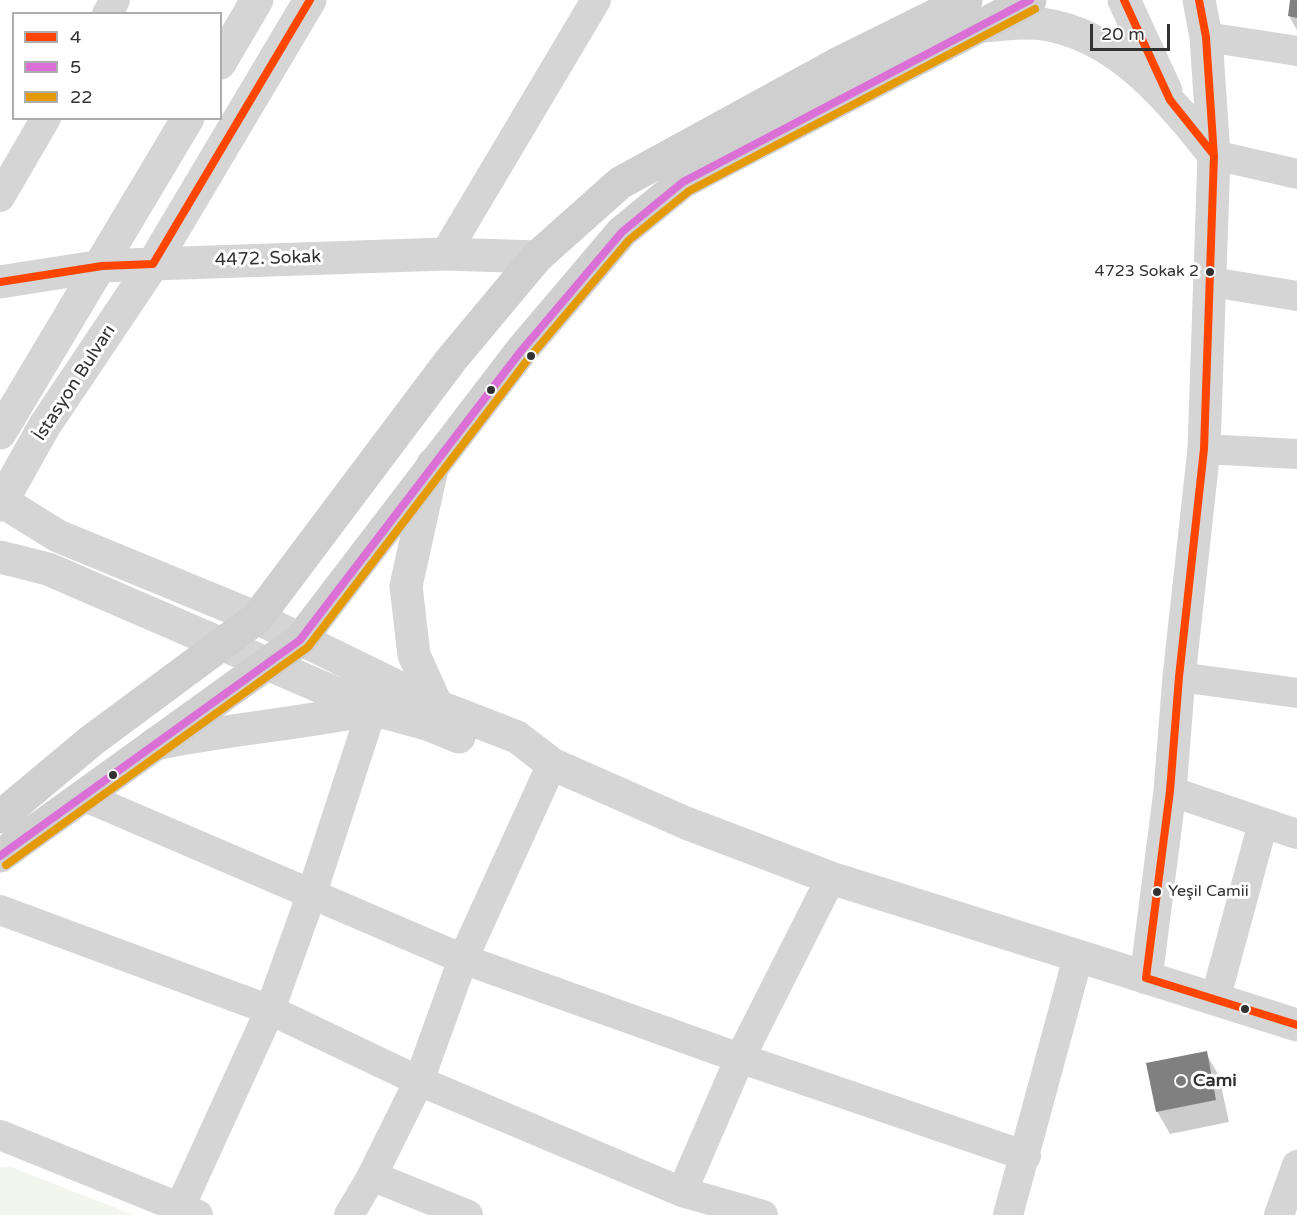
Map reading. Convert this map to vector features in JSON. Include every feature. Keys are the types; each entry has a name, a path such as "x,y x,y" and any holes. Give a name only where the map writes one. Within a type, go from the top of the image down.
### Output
{"main road":[{"path":"0,817 91,741 224,645 257,618 451,360 537,257 620,183 839,63 974,13 1030,0"},
{"path":"0,856 300,640 521,351 622,232 683,182 974,13"}],"street":[{"path":"222,60 257,0"},
{"name":"İstasyon Bulvarı","path":"1,502 45,426 153,264 310,0"},
{"path":"445,254 596,0"},
{"path":"1124,0 1170,100"},
{"path":"1146,978 1170,791 1179,677 1204,449 1214,155 1206,37 1199,0"},
{"path":"974,13 1041,23 1082,33 1113,51 1170,100 1214,155 1297,174"},
{"path":"1206,37 1297,51"},
{"path":"0,197 45,120"},
{"name":"İstasyon Bulvarı","path":"0,433 102,266 187,120"},
{"name":"4472. Sokak","path":"0,282 102,266 445,254 537,257"},
{"path":"1211,282 1297,296"},
{"path":"45,426 34,462 34,502 58,536"},
{"path":"1204,449 1297,454"},
{"path":"433,464 406,586 414,656 437,706"},
{"path":"1,502 58,536 257,618 437,706 517,737 552,764 686,823 831,878 1297,1025"},
{"path":"0,557 48,569 372,709 427,724 510,757 552,764"},
{"path":"0,573 9,567 20,565 48,569"},
{"path":"1179,677 1297,693"},
{"path":"155,744 203,734 306,723 372,709"},
{"path":"0,1135 189,1211 270,1010 312,893 372,709"},
{"path":"349,1215 372,1176 419,1081 463,959 552,764"},
{"path":"1170,791 1297,834"},
{"path":"83,796 463,959 740,1058 1026,1156"},
{"path":"1215,1000 1263,823"},
{"path":"682,1192 740,1058 831,878"},
{"path":"0,910 270,1010 419,1081 682,1192 763,1215"},
{"path":"1008,1215 1026,1156 1078,957"},
{"path":"1279,1215 1297,1165"},
{"path":"372,1176 468,1215"}],"shaded area":[{"path":"0,1167 11,1167 134,1215 0,1215"}],"building":[{"path":"1290,0 1297,0 1297,18 1288,16"},
{"name":"Cami","path":"1207,1051 1216,1100 1156,1112 1146,1063"}],"transit line":[{"name":"4","path":"0,282 102,266 153,264 310,0"},
{"name":"5","path":"0,856 300,640 521,351 622,232 683,182 1030,0"},
{"name":"4","path":"1124,0 1170,100 1214,155 1204,449 1179,677 1170,791 1146,978"},
{"name":"4","path":"1199,0 1206,37 1214,157"},
{"name":"22","path":"6,865 308,647 529,358 629,240 689,191 1035,9"},
{"name":"4","path":"1146,978 1297,1025"}],"place":[{"name":"4723 Sokak 2","path":"1210,272"},
{"name":"Yeşil Camii","path":"1157,892"},
{"name":"Cami","path":"1181,1081"}]}
